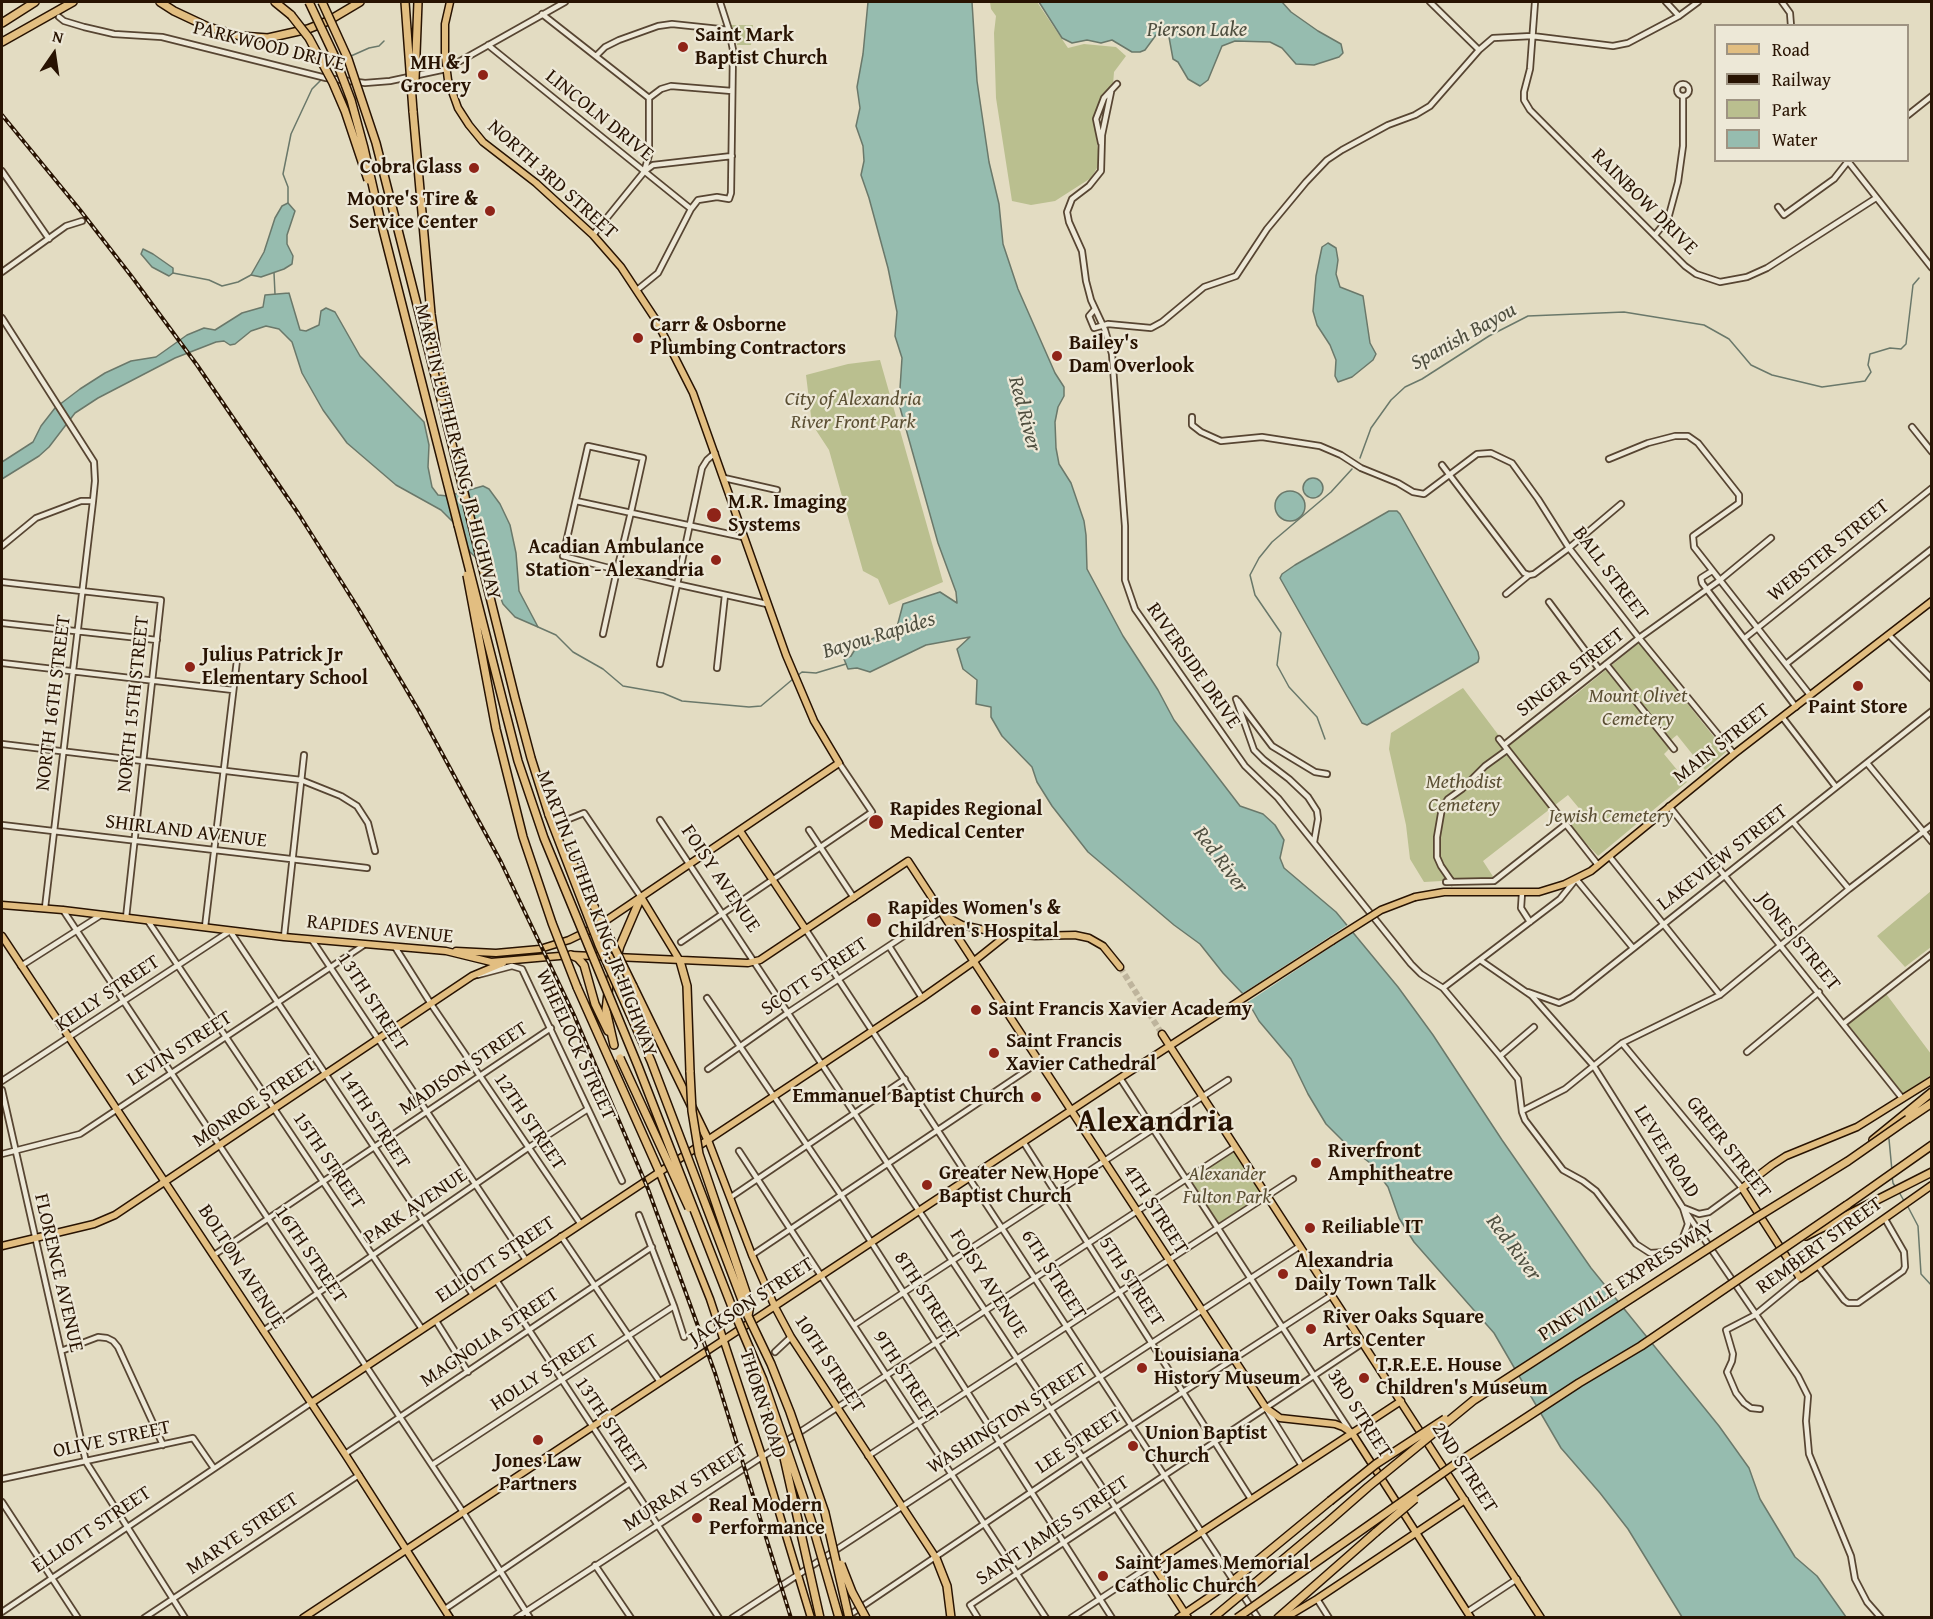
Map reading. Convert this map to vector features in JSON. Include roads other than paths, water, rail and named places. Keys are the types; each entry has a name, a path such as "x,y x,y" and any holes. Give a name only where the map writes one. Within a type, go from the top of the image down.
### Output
{"highway":[{"path":"2,23 35,2"},
{"path":"2,42 73,2"},
{"path":"160,2 208,27 240,36 268,38 308,29 328,21 360,2"},
{"path":"275,2 301,26 333,83 345,111 380,218"},
{"name":"MARTIN LUTHER KING, JR HIGHWAY","path":"309,2 330,45 347,90 364,148 518,761 544,838 638,1066 706,1243 769,1397 811,1520 839,1617"},
{"name":"MARTIN LUTHER KING, JR HIGHWAY","path":"322,2 351,68 376,142 515,698 549,815 599,945 651,1061 747,1316 771,1364 790,1412 825,1513 848,1617"},
{"path":"405,2 431,314 448,428"},
{"path":"413,111 418,2"},
{"path":"458,525 496,729 538,884 577,987 659,1171"},
{"path":"549,815 708,1140"},
{"path":"614,1045 606,1010 609,985 616,957 641,897"},
{"path":"571,955 578,958 584,965 596,1004 649,1125 706,1243"},
{"path":"680,961 688,998 692,1111 699,1154 750,1304 747,1316"},
{"path":"1906,1117 1932,1092"},
{"name":"PINEVILLE EXPRESSWAY","path":"1213,1617 1270,1572 1383,1474 1474,1400 1754,1218 1848,1161 1906,1117 1932,1103"},
{"path":"1851,1208 1932,1145"},
{"path":"1237,1617 1454,1465 1579,1383 1641,1346 1785,1247 1851,1208 1932,1172"},
{"path":"769,1397 820,1617"},
{"path":"1234,1580 1385,1458 1474,1400"},
{"path":"1278,1617 1454,1465"},
{"path":"825,1513 844,1573 866,1617"},
{"path":"936,1558 947,1586 951,1617"}],"main road":[{"name":"NORTH 3RD STREET","path":"450,2 445,30 446,69 458,108 475,133 593,235 621,267 637,290 676,356 693,393 786,655 806,703 825,741 840,763"},
{"name":"MAIN STREET","path":"1219,1014 1368,917 1394,904 1415,897 1444,892 1546,890 1576,879 1598,865 1734,754 1932,601"},
{"path":"446,951 496,953 540,949 569,940 598,926 840,763"},
{"name":"6TH STREET","path":"740,831 806,930"},
{"name":"4TH STREET","path":"854,898 908,861 1266,1408"},
{"path":"641,897 680,961"},
{"path":"756,962 854,898"},
{"name":"RAPIDES AVENUE","path":"2,905 63,910 312,940 446,951 491,962 571,955 680,961 756,962"},
{"path":"940,912 962,925 1008,934 1075,935 1089,938 1103,946 1120,967"},
{"name":"ELLIOTT STREET","path":"311,1403 922,998 1008,934"},
{"name":"BOLTON AVENUE","path":"2,937 359,1475 450,1617"},
{"name":"MONROE STREET","path":"2,1246 105,1221 472,976 515,960"},
{"name":"JACKSON STREET","path":"303,1617 1219,1014"},
{"name":"2ND STREET","path":"1162,1034 1541,1617"},
{"path":"1742,1188 1786,1156 1845,1133 1932,1080"},
{"name":"10TH STREET","path":"708,1140 752,1255 791,1337 936,1558"},
{"name":"THORN ROAD","path":"659,1171 698,1264 724,1340 811,1617"},
{"name":"REMBERT STREET","path":"1800,1278 1931,1185"},
{"name":"GREER STREET","path":"1742,1188 1800,1278"},
{"path":"1153,1564 1401,1401"},
{"path":"1266,1408 1280,1418 1335,1424 1352,1433"},
{"name":"3RD STREET","path":"1352,1433 1469,1615"},
{"path":"1285,1617 1317,1599 1465,1500"},
{"name":"FOISY AVENUE","path":"1153,1564 1186,1615"},
{"path":"1178,1617 1186,1615 1234,1580"}],"street":[{"name":"PARKWOOD DRIVE","path":"59,17 64,21 114,34 162,37 352,83 390,81 446,69 565,2"},
{"path":"637,290 658,273 691,209 698,200 717,196 729,199 733,185 733,50 720,2"},
{"path":"1430,2 1479,50"},
{"name":"RAINBOW DRIVE","path":"1535,2 1530,69 1524,100 1530,110 1685,266 1696,274 1720,282 1747,277 1767,268 1876,198"},
{"path":"1666,2 1680,16"},
{"path":"1095,309 1089,316 1093,327 1096,328 1103,325 1120,324 1145,328 1155,326 1204,287 1236,276 1267,229 1327,160 1342,150 1430,106 1479,50 1493,38 1532,36 1613,46 1628,43 1680,16 1698,2"},
{"path":"1782,2 1790,13 1791,24"},
{"path":"542,14 649,98"},
{"path":"596,56 605,47 619,40 658,26 672,24 729,30"},
{"name":"LINCOLN DRIVE","path":"488,45 691,209"},
{"name":"RIVERSIDE DRIVE","path":"1102,145 1096,119 1104,98 1118,84"},
{"path":"649,98 671,86 732,91"},
{"name":"RIVERSIDE DRIVE","path":"1112,92 1102,145 1101,171 1089,186 1072,199 1067,212 1082,251 1087,287 1111,345 1125,526 1125,580 1129,596 1143,622 1238,757 1278,798 1314,842"},
{"path":"1655,235 1668,219 1678,182 1683,146 1683,96"},
{"path":"1909,114 1932,96"},
{"path":"644,172 649,155 649,98"},
{"path":"593,235 644,172 653,165 732,156"},
{"path":"1778,207 1784,215 1834,179 1847,162"},
{"path":"1849,162 1932,267"},
{"path":"2,171 49,239"},
{"path":"2,272 66,226 82,221"},
{"name":"NORTH 16TH STREET","path":"2,318 94,462 93,501 45,908"},
{"path":"1192,417 1192,425 1221,441 1262,437 1320,446 1413,492 1424,494 1450,474"},
{"path":"1912,427 1932,452"},
{"path":"1609,459 1648,443 1676,436 1688,436 1698,443 1739,495 1739,503 1693,536 1694,548 1810,695"},
{"path":"603,634 617,570 643,458 588,446 563,556 617,570 676,584 767,604"},
{"path":"660,664 703,464 715,453"},
{"name":"BALL STREET","path":"1450,474 1477,454 1491,453 1512,463 1569,548 1734,754"},
{"path":"1442,465 1524,573 1534,574 1621,504"},
{"path":"724,478 777,490"},
{"name":"WEBSTER STREET","path":"1745,638 1932,488"},
{"path":"2,546 36,518 81,501 93,501"},
{"path":"576,501 744,537"},
{"name":"SINGER STREET","path":"1452,882 1437,857 1437,837 1442,808 1448,799 1599,669 1720,580 1771,538"},
{"path":"1786,664 1932,549"},
{"path":"1712,571 1701,578 1707,589 1796,707"},
{"path":"1506,594 1529,574"},
{"path":"2,584 82,591"},
{"name":"NORTH 15TH STREET","path":"82,591 161,600 126,918"},
{"path":"717,668 725,595"},
{"path":"1549,602 1599,669"},
{"path":"2,623 157,640"},
{"path":"1889,635 1932,679"},
{"path":"205,927 237,660"},
{"path":"2,663 233,690"},
{"path":"1606,664 1674,749"},
{"name":"RIVERSIDE DRIVE","path":"1314,842 1317,811 1296,785 1254,750 1236,699 1272,746 1315,772 1327,774"},
{"name":"LAKEVIEW STREET","path":"1525,992 1552,1002 1563,1002 1932,711"},
{"path":"1784,717 1836,787"},
{"path":"1499,739 1598,865"},
{"path":"2,744 301,780 341,796 357,806 368,823 375,851"},
{"path":"284,937 304,755"},
{"path":"681,942 872,812 840,763"},
{"path":"1867,763 1932,842"},
{"name":"JONES STREET","path":"1669,806 1902,1098"},
{"path":"569,819 584,813 641,897"},
{"name":"FOISY AVENUE","path":"660,820 1153,1564"},
{"path":"1793,822 1849,889"},
{"name":"SHIRLAND AVENUE","path":"2,825 367,868"},
{"path":"1446,882 1494,881 1565,825"},
{"path":"1522,1111 1565,1089 1622,1042 1720,995 1849,889 1932,825"},
{"path":"809,830 854,898"},
{"path":"1314,842 1411,964 1421,974 1443,988 1500,1056 1518,1079 1525,1120 1563,1170 1596,1191 1636,1244 1650,1253 1666,1252 1682,1240 1688,1224 1683,1208"},
{"path":"1609,856 1720,995"},
{"path":"1443,988 1560,899 1576,879 1633,948"},
{"path":"1522,892 1521,908 1530,922"},
{"name":"16TH STREET","path":"63,910 432,1465 530,1617"},
{"name":"SCOTT STREET","path":"708,1069 789,1012 940,912"},
{"path":"21,966 101,915"},
{"name":"15TH STREET","path":"148,921 422,1329"},
{"name":"6TH STREET","path":"806,930 1258,1617"},
{"name":"KELLY STREET","path":"2,1081 231,931"},
{"name":"14TH STREET","path":"231,931 473,1295"},
{"name":"13TH STREET","path":"312,940 526,1260"},
{"name":"LEVIN STREET","path":"2,1154 80,1134 364,945"},
{"path":"889,946 922,998"},
{"name":"12TH STREET","path":"395,948 580,1223"},
{"path":"1843,1024 1932,954"},
{"name":"LEVEE ROAD","path":"1479,960 1525,992 1550,1014 1593,1065 1683,1208 1798,1376 1808,1396 1806,1421 1809,1454 1851,1556 1855,1579 1868,1602 1881,1617"},
{"name":"WHEELOCK STREET","path":"472,976 512,966 522,969 622,1181"},
{"path":"1747,1052 1819,992"},
{"name":"8TH STREET","path":"707,998 841,1195 1112,1617"},
{"name":"MADISON STREET","path":"214,1256 551,1028"},
{"path":"1500,1056 1534,1028"},
{"name":"GREER STREET","path":"1622,1042 1742,1188"},
{"path":"752,1255 1038,1062"},
{"name":"3RD STREET","path":"1120,1078 1352,1433"},
{"path":"730,1197 905,1079"},
{"path":"854,1325 1228,1080"},
{"name":"FLORENCE AVENUE","path":"2,1090 86,1462"},
{"name":"PARK AVENUE","path":"263,1331 588,1109"},
{"name":"5TH STREET","path":"1024,1143 1251,1499"},
{"name":"MURRAY STREET","path":"516,1617 1235,1147"},
{"name":"9TH STREET","path":"739,1151 1046,1617"},
{"path":"868,1456 1293,1179"},
{"path":"1683,1208 1694,1213 1709,1212 1742,1188"},
{"path":"639,1215 684,1337"},
{"path":"1818,1266 1848,1303 1858,1303 1867,1297 1905,1268 1904,1252 1885,1219"},
{"path":"561,1236 660,1382"},
{"name":"WASHINGTON STREET","path":"732,1617 1300,1246"},
{"name":"MAGNOLIA STREET","path":"345,1454 652,1247"},
{"name":"REMBERT STREET","path":"1760,1409 1751,1408 1744,1403 1727,1372 1733,1354 1726,1330 1755,1315 1800,1278"},
{"name":"13TH STREET","path":"496,1280 719,1617"},
{"name":"LEE STREET","path":"848,1617 1132,1425 1332,1295"},
{"name":"HOLLY STREET","path":"432,1465 674,1306"},
{"path":"436,1321 468,1372"},
{"path":"61,1351 98,1337 113,1341 118,1347 163,1445"},
{"path":"776,1352 791,1337"},
{"name":"SAINT JAMES STREET","path":"978,1617 970,1605 1363,1343"},
{"name":"ELLIOTT STREET","path":"2,1612 213,1467 311,1403"},
{"name":"4TH STREET","path":"1266,1408 1302,1466"},
{"name":"OLIVE STREET","path":"2,1479 193,1438 213,1467"},
{"path":"86,1462 185,1617"},
{"name":"MARYE STREET","path":"144,1617 359,1475"},
{"path":"445,1610 630,1483"},
{"path":"2,1502 78,1617"},
{"path":"2,1516 8,1512"},
{"path":"1071,1617 1153,1564"},
{"path":"595,1565 631,1617"},
{"path":"1469,1615 1517,1578"},
{"path":"1317,1599 1329,1617"}],"water":[{"name":"Red River","path":"868,2 972,2 977,81 989,162 999,204 1003,244 1018,289 1055,373 1064,387 1064,396 1058,407 1055,422 1059,464 1071,483 1084,521 1087,569 1123,636 1158,690 1174,720 1240,806 1263,814 1275,825 1284,840 1280,858 1284,868 1336,912 1398,987 1591,1268 1719,1426 1749,1468 1760,1499 1795,1557 1817,1576 1846,1617 1682,1617 1628,1529 1561,1448 1494,1333 1414,1242 1399,1218 1388,1187 1370,1163 1326,1124 1291,1059 1259,1021 1244,995 1200,944 1174,925 1088,852 1052,806 1037,782 1032,767 1002,736 991,717 991,707 976,704 977,680 963,669 957,649 970,637 926,645 870,672 857,668 848,669 844,659 851,656 857,646 897,627 903,604 940,592 957,603 956,592 938,543 899,404 902,358 895,336 897,312 888,268 861,175 864,161 863,146 856,126 860,108 857,87"},
{"name":"Pierson Lake","path":"1039,2 1282,2 1291,12 1341,44 1343,53 1339,57 1314,65 1296,64 1282,48 1270,42 1235,41 1222,46 1208,80 1200,86 1188,79 1178,62 1173,59 1169,37 1165,34 1156,35 1145,50 1140,52 1132,52 1112,40 1101,43 1087,40 1072,43 1062,38"},
{"path":"288,203 295,211 287,235 287,244 293,256 292,264 261,277 251,275 264,252 275,218 282,206"},
{"path":"1328,243 1336,248 1338,260 1336,274 1340,287 1363,296 1370,343 1376,354 1373,360 1352,377 1338,382 1335,376 1336,360 1330,345 1317,325 1313,311 1316,276 1322,247"},
{"path":"143,249 173,268 173,273 169,276 152,267 141,254"},
{"path":"289,293 300,330 306,331 319,325 321,311 326,308 335,312 360,356 424,422 429,445 428,467 432,487 438,495 448,496 483,486 489,489 500,504 510,525 516,553 519,591 538,627 515,617 503,604 490,571 470,552 453,522 441,510 396,485 347,443 323,410 302,373 292,342 279,329 266,326 251,331 235,344 230,345 224,341 216,342 175,358 98,398 75,413 49,447 39,456 2,479 2,462 33,442 41,426 55,408 80,389 105,373 131,361 156,357 187,335 204,328 215,330 242,313 263,307 265,295"},
{"path":"1313,478 1320,481 1323,488 1320,495 1313,498 1306,495 1303,488 1306,481"},
{"path":"1290,491 1301,495 1305,506 1301,517 1290,521 1279,517 1275,506 1279,495"},
{"path":"1389,511 1397,511 1400,514 1478,652 1479,658 1478,662 1367,725 1362,723 1280,578 1295,565"}],"waterway":[{"path":"351,56 379,46 384,41"},
{"path":"288,203 288,187 283,174 291,134 312,89 323,78"},
{"path":"173,273 209,280 222,286 238,282 251,275"},
{"path":"274,273 275,294"},
{"name":"Spanish Bayou","path":"1360,458 1371,428 1391,400 1405,387 1422,379 1489,336 1528,316 1624,312 1704,325 1729,339 1751,365 1772,375 1822,387 1865,381 1871,372 1868,365 1870,354 1890,348 1901,349 1906,344 1913,285 1919,278"},
{"name":"Spanish Bayou","path":"1325,739 1317,717 1289,687 1277,665 1281,633 1255,595 1250,575 1259,558 1272,542 1331,492 1352,469"},
{"name":"Bayou Rapides","path":"538,627 556,635 573,652 603,669 623,686 663,693 682,701 761,706 793,679"},
{"name":"Bayou Rapides","path":"797,676 802,672 816,673 846,664"},
{"path":"1889,1139 1892,1171"},
{"path":"1892,1176 1896,1188"},
{"path":"1899,1192 1904,1201"},
{"path":"1907,1205 1918,1226 1921,1274 1932,1286"}],"tunnel":[{"path":"1120,967 1162,1034"}],"railway":[{"path":"2,115 132,277 197,365 298,513 419,711 501,862 574,1015 648,1189 715,1373 791,1618"}],"place":[{"name":"Saint Mark Baptist Church","path":"683,47"},
{"name":"MH & J Grocery","path":"483,75"},
{"name":"Cobra Glass","path":"474,168"},
{"name":"Moore's Tire & Service Center","path":"490,211"},
{"name":"Carr & Osborne Plumbing Contractors","path":"638,338"},
{"name":"Bailey's Dam Overlook","path":"1057,356"},
{"name":"M.R. Imaging Systems","path":"714,515"},
{"name":"Acadian Ambulance Station - Alexandria","path":"716,560"},
{"name":"Julius Patrick Jr Elementary School","path":"190,667"},
{"name":"Paint Store","path":"1858,686"},
{"name":"Rapides Regional Medical Center","path":"876,822"},
{"name":"Rapides Women's & Children's Hospital","path":"874,920"},
{"name":"Saint Francis Xavier Academy","path":"976,1010"},
{"name":"Saint Francis Xavier Cathedral","path":"994,1053"},
{"name":"Emmanuel Baptist Church","path":"1036,1097"},
{"name":"Riverfront Amphitheatre","path":"1316,1163"},
{"name":"Greater New Hope Baptist Church","path":"927,1185"},
{"name":"Reiliable IT","path":"1310,1228"},
{"name":"Alexandria Daily Town Talk","path":"1283,1274"},
{"name":"River Oaks Square Arts Center","path":"1311,1329"},
{"name":"Louisiana History Museum","path":"1142,1368"},
{"name":"T.R.E.E. House Children's Museum","path":"1364,1378"},
{"name":"Jones Law Partners","path":"538,1440"},
{"name":"Union Baptist Church","path":"1133,1446"},
{"name":"Real Modern Performance","path":"697,1518"},
{"name":"Saint James Memorial Catholic Church","path":"1103,1576"}],"district":[{"name":"Alexandria","path":"1155,1123"}],"park label":[{"name":"City of Alexandria River Front Park","path":"853,412"},
{"name":"Mount Olivet Cemetery","path":"1638,708"},
{"name":"Methodist Cemetery","path":"1464,794"},
{"name":"Jewish Cemetery","path":"1611,817"},
{"name":"Alexander Fulton Park","path":"1227,1186"}]}
